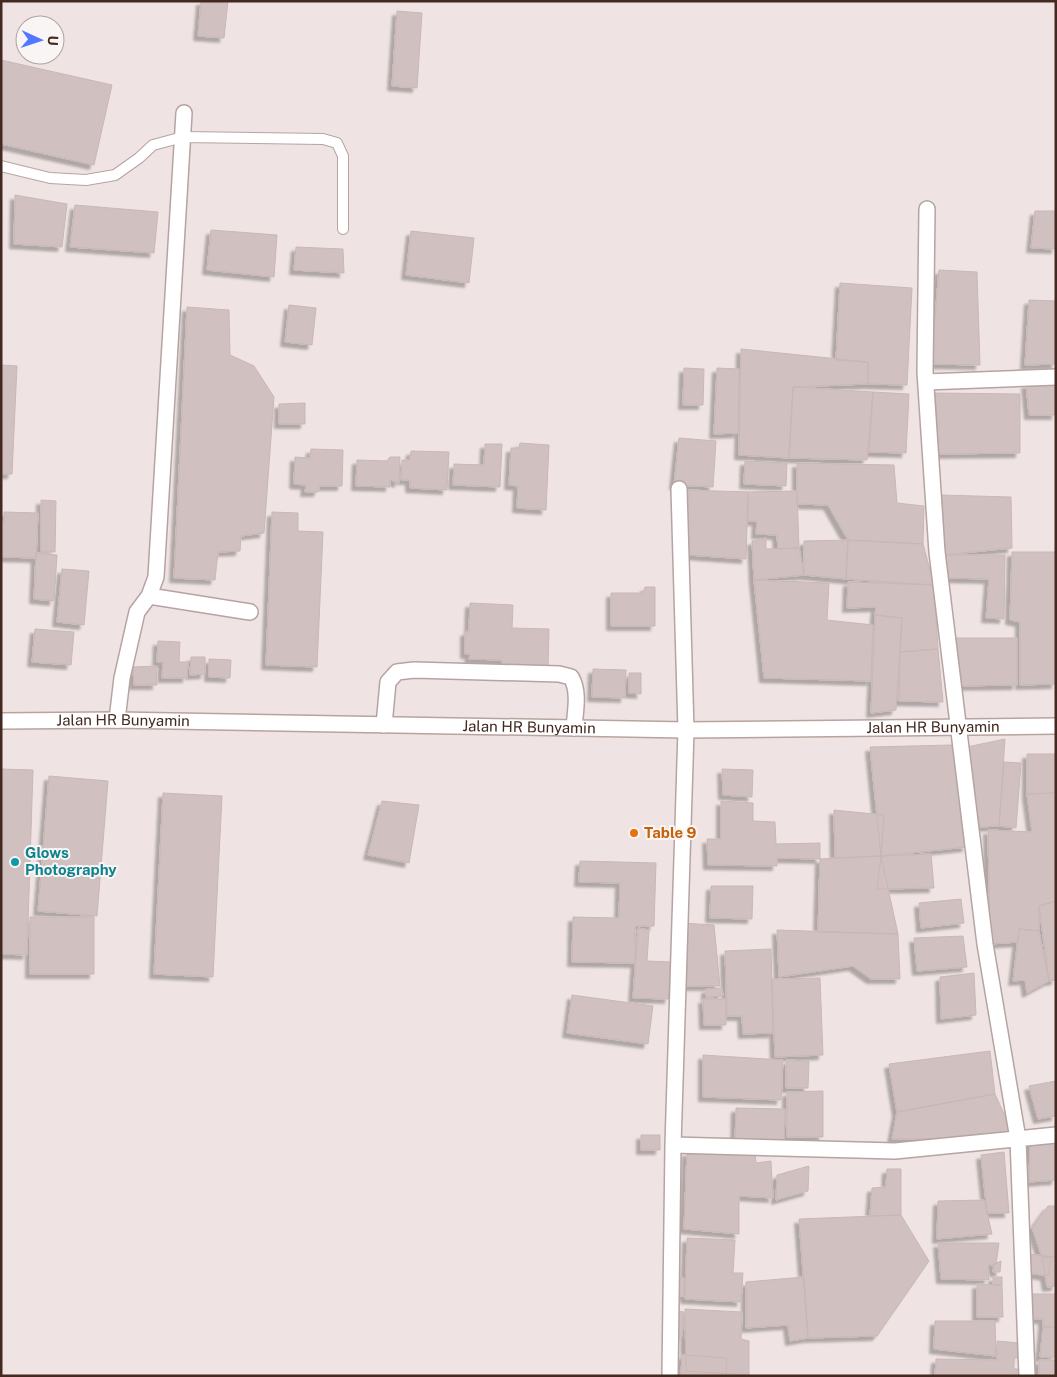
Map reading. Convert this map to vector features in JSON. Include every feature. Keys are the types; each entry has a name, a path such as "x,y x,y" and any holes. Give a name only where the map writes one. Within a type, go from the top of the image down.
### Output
{"street":[{"path":"117,720 122,678 137,612 149,596 156,577 184,113"},
{"path":"927,209 925,270 926,382 937,552 985,944 1018,1139 1027,1376"},
{"path":"926,382 1056,377"},
{"path":"670,1376 673,1145 686,730 679,489"},
{"path":"149,596 250,612"},
{"path":"384,725 389,680 397,672 414,670 559,674 571,677 574,683 576,698 574,728"},
{"name":"Jalan HR Bunyamin","path":"1,721 117,720 686,730 1056,726"},
{"path":"673,1145 895,1151 1056,1135"}],"lane":[{"path":"1,166 50,178 86,180 115,175 139,158 152,145 183,137 323,139 337,143 343,156 343,229"}],"building":[{"path":"201,1 228,1 224,38 198,36"},
{"path":"397,11 422,13 417,88 392,86"},
{"path":"1,60 15,63 15,65 23,65 112,85 94,165 1,144"},
{"path":"15,195 67,204 62,247 14,244"},
{"path":"75,205 158,212 154,253 70,247"},
{"path":"1035,211 1056,211 1056,249 1031,248"},
{"path":"211,230 277,235 274,277 207,270"},
{"path":"411,231 474,238 469,283 406,275"},
{"path":"296,247 343,249 344,273 294,270"},
{"path":"939,270 977,272 980,365 931,364"},
{"path":"840,283 912,288 907,385 868,384 868,362 836,360"},
{"path":"1029,300 1056,301 1056,364 1025,365"},
{"path":"289,305 316,308 312,345 285,342"},
{"path":"187,307 229,310 230,355 254,366 274,397 264,533 241,536 240,551 218,552 215,580 174,578"},
{"path":"741,349 868,362 868,384 793,387 789,458 739,455"},
{"path":"1,365 17,366 12,474 1,474"},
{"path":"684,368 704,369 703,405 683,405"},
{"path":"717,368 739,369 738,433 714,434"},
{"path":"1056,383 1056,415 1029,415 1026,384"},
{"path":"793,387 873,392 867,460 789,458"},
{"path":"873,392 909,394 906,453 869,452"},
{"path":"935,393 1020,394 1020,453 939,454"},
{"path":"305,403 305,424 279,424 279,404"},
{"path":"679,438 716,441 713,487 674,485"},
{"path":"520,443 549,445 546,510 517,508 518,486 509,485 511,448 519,448"},
{"path":"485,444 502,444 500,487 453,485 454,464 484,465"},
{"path":"311,449 343,450 342,486 320,486 318,492 305,492 306,485 294,484 295,457 310,458"},
{"path":"411,451 449,452 447,490 410,488 410,480 401,480 402,460 410,460"},
{"path":"390,457 400,457 399,483 390,480 390,487 356,486 357,460 387,461"},
{"path":"745,461 787,463 786,486 744,484"},
{"path":"797,463 894,465 897,503 924,506 923,544 848,540 828,505 797,504"},
{"path":"686,490 748,492 746,559 688,555"},
{"path":"797,491 799,548 778,549 777,535 756,534 757,521 748,521 748,492"},
{"path":"940,495 1011,497 1012,548 943,555"},
{"path":"41,500 56,501 55,552 41,552"},
{"path":"4,512 38,513 36,558 1,557 1,521 4,521"},
{"path":"272,512 298,513 298,531 323,532 317,667 266,665"},
{"path":"766,538 766,549 799,548 804,575 754,580 752,541"},
{"path":"848,540 846,579 804,575 804,541"},
{"path":"848,540 923,544 934,585 846,579"},
{"path":"1012,552 1056,552 1056,684 1020,685 1020,622 1010,620"},
{"path":"36,553 57,555 54,601 34,599"},
{"path":"943,555 1005,555 1004,619 986,618 989,579 947,578"},
{"path":"62,569 89,571 84,625 57,622"},
{"path":"754,580 829,583 827,620 873,625 871,681 764,678"},
{"path":"848,582 934,585 938,649 900,652 902,618 875,615 876,607 847,608"},
{"path":"645,587 655,587 655,626 611,626 611,593 643,593"},
{"path":"470,603 513,605 512,628 549,629 548,669 502,667 502,660 469,659 470,654 465,654 465,632 469,631"},
{"path":"875,615 902,618 896,710 871,713"},
{"path":"35,629 74,632 71,665 32,662"},
{"path":"956,638 1017,638 1017,685 956,686"},
{"path":"158,641 180,642 179,662 188,662 187,678 162,678 163,662 157,662"},
{"path":"938,649 943,702 899,701 900,652"},
{"path":"191,657 205,657 205,674 190,675"},
{"path":"209,659 231,660 230,678 209,677"},
{"path":"156,666 157,685 134,685 133,667"},
{"path":"593,669 626,670 625,698 592,697"},
{"path":"629,673 641,673 641,694 629,693"},
{"path":"1005,739 999,826 980,827 962,748"},
{"path":"952,745 967,847 881,856 870,747"},
{"path":"1027,754 1056,754 1056,793 1027,794"},
{"path":"1004,762 1021,763 1016,828 999,826"},
{"name":"Glows Photography","path":"1,769 33,770 27,955 1,954"},
{"path":"722,769 753,770 752,797 723,795"},
{"path":"49,776 108,781 97,916 38,911"},
{"path":"163,793 222,796 213,977 154,974"},
{"path":"1056,793 1056,901 1039,906 1039,931 1019,929 1018,942 990,944 988,830 1032,832 1027,794"},
{"path":"382,801 419,805 409,863 368,855"},
{"path":"721,801 753,803 753,821 775,822 776,844 820,843 820,859 777,858 777,866 708,865 707,839 721,839"},
{"path":"834,810 884,815 881,856 835,858"},
{"path":"931,854 934,888 877,889 881,856"},
{"path":"881,856 898,934 818,932 820,859"},
{"path":"580,861 656,863 654,926 635,926 635,963 572,962 573,917 619,918 620,883 579,882"},
{"path":"711,886 753,886 752,919 710,918"},
{"path":"961,899 964,923 921,928 919,903"},
{"path":"1056,901 1056,980 1049,981 1039,906"},
{"path":"30,917 94,917 94,974 30,974"},
{"path":"681,923 714,925 720,986 682,986"},
{"path":"638,928 649,930 647,961 671,962 669,999 633,998"},
{"path":"1019,929 1039,931 1049,981 1027,993 1025,980 1013,981"},
{"path":"777,930 898,934 900,979 871,979 853,966 779,977"},
{"path":"963,936 967,967 917,971 914,938"},
{"path":"771,949 773,1033 743,1034 742,1016 727,1016 725,951"},
{"path":"974,973 976,1015 941,1019 940,977"},
{"path":"820,978 823,1055 775,1057 772,979"},
{"path":"722,988 723,996 706,997 706,989"},
{"path":"572,995 653,1006 648,1044 567,1033"},
{"path":"703,999 726,999 726,1025 704,1025"},
{"path":"990,1051 995,1094 897,1112 889,1064"},
{"path":"703,1055 783,1060 781,1100 703,1097"},
{"path":"786,1060 809,1061 808,1088 786,1088"},
{"path":"1056,1081 1056,1116 1038,1119 1029,1086"},
{"path":"823,1091 823,1137 787,1137 787,1092"},
{"path":"995,1094 1015,1138 892,1139 897,1112"},
{"path":"736,1108 785,1109 784,1146 735,1145"},
{"path":"641,1135 660,1135 660,1150 641,1150"},
{"path":"1056,1139 1056,1180 1029,1182 1030,1141"},
{"path":"687,1152 755,1153 756,1163 771,1161 773,1198 739,1196 739,1234 684,1229"},
{"path":"1004,1152 1009,1213 987,1213 981,1155"},
{"path":"809,1166 808,1191 776,1200 777,1175"},
{"path":"887,1169 901,1169 901,1215 870,1216 872,1188 886,1187"},
{"path":"984,1200 992,1234 937,1239 938,1201"},
{"path":"1048,1206 1056,1206 1056,1257 1042,1257 1032,1228"},
{"path":"901,1215 929,1261 877,1336 808,1338 799,1219"},
{"path":"687,1238 735,1240 733,1273 743,1273 741,1302 685,1299"},
{"path":"938,1243 999,1243 996,1264 988,1265 989,1280 941,1279"},
{"path":"1030,1254 1051,1257 1048,1276 1027,1273"},
{"path":"1042,1257 1056,1257 1056,1286 1047,1287"},
{"path":"1001,1261 1000,1272 993,1272 994,1264"},
{"path":"804,1277 808,1338 790,1341 788,1325 746,1328 746,1282"},
{"path":"993,1277 1002,1277 1002,1285 993,1285"},
{"path":"678,1278 684,1278 684,1296 678,1296"},
{"path":"977,1284 1002,1285 1003,1317 977,1317"},
{"path":"1031,1294 1056,1294 1056,1327 1043,1327 1043,1319 1031,1319"},
{"path":"685,1309 742,1312 741,1339 749,1341 749,1375 686,1371"},
{"path":"675,1311 684,1312 682,1337 673,1336"},
{"path":"935,1321 995,1321 996,1356 934,1349"},
{"path":"1043,1327 1056,1327 1056,1358 1040,1357"},
{"path":"997,1341 1019,1343 1018,1358 1014,1358 1014,1369 1022,1369 1021,1376 935,1376 936,1359 997,1360"},
{"path":"682,1355 727,1358 726,1376 681,1376"},
{"path":"1039,1360 1056,1360 1056,1376 1039,1376"}],"place":[{"name":"Table 9","path":"634,833"},
{"name":"Glows Photography","path":"15,862"}]}
